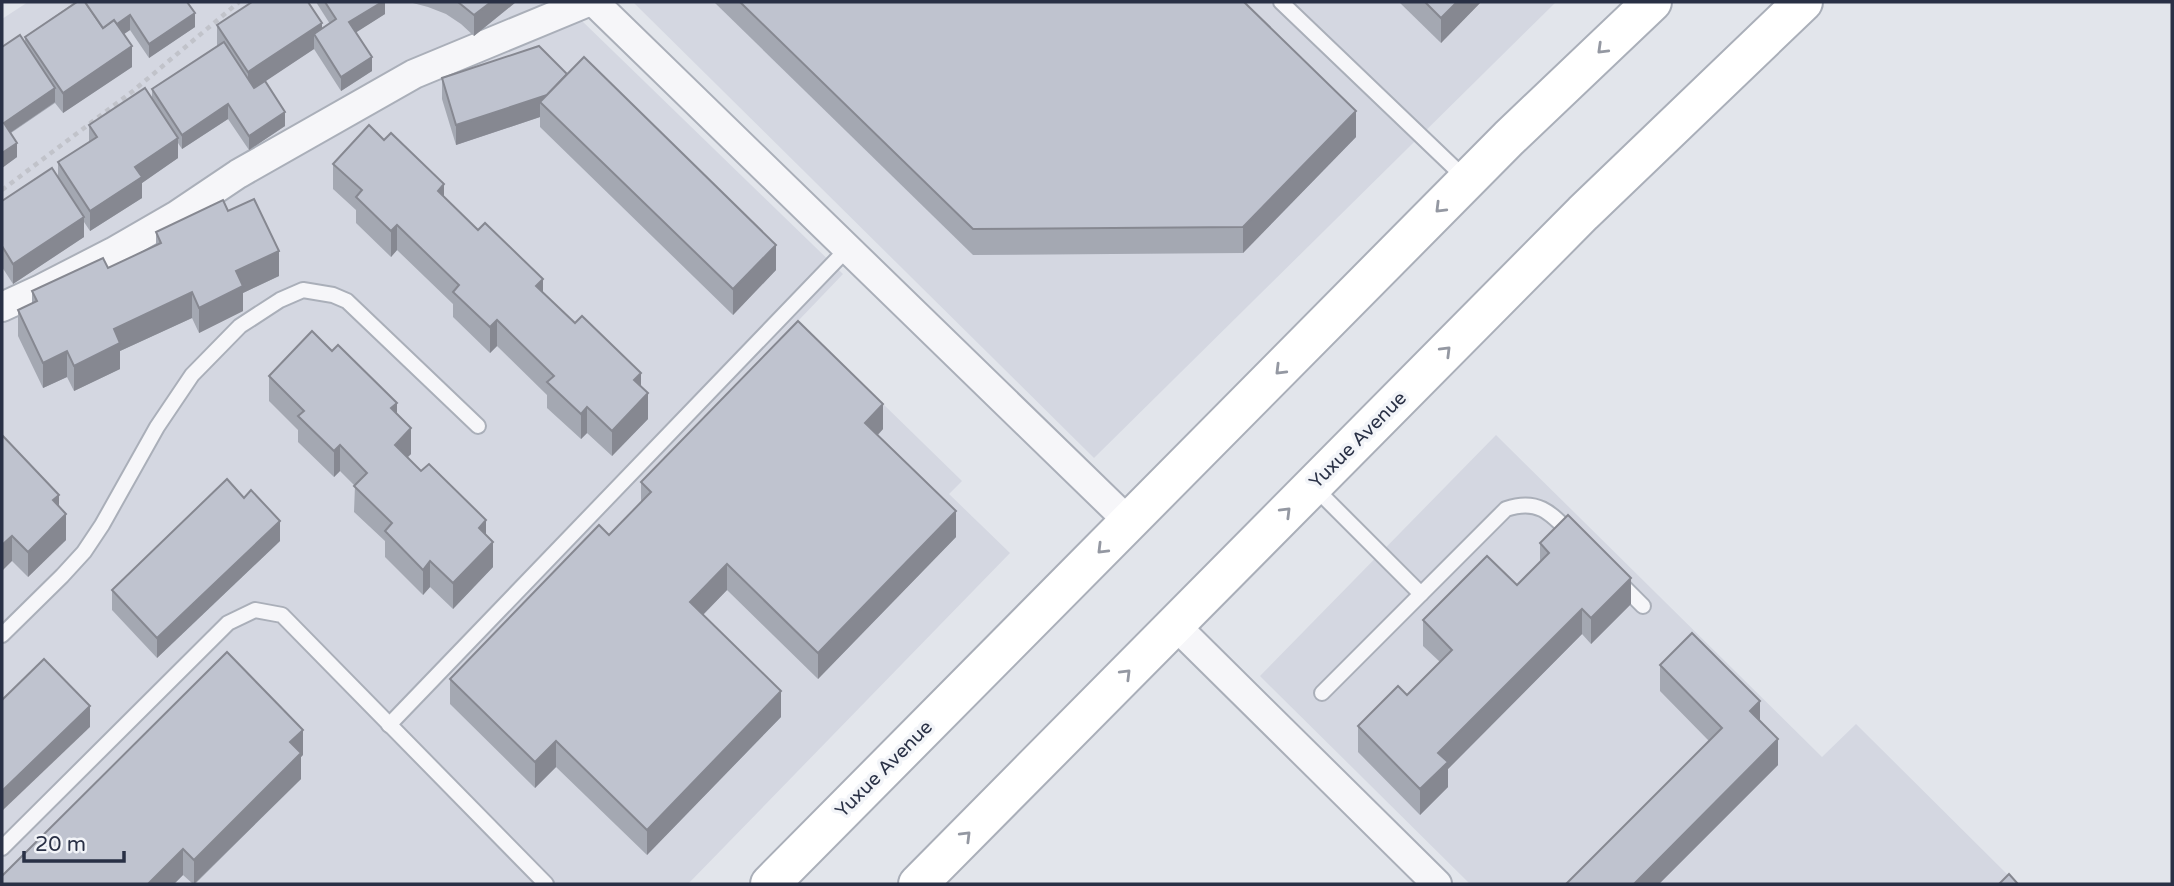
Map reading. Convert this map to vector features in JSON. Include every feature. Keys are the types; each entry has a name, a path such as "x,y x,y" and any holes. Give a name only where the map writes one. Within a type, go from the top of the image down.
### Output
{"main road":[{"name":"Yuxue Avenue","path":"770,884 1468,180 1651,2"},
{"name":"Yuxue Avenue","path":"918,884 1583,213 1803,2"}],"street":[{"path":"2,307 113,252 177,215 238,174 414,74 588,2"},
{"path":"594,2 1129,522"},
{"path":"1175,625 1437,884"}],"lane":[{"path":"1281,2 1468,180"},
{"path":"389,725 847,249"},
{"path":"2,635 84,552 103,525 157,427 192,375 240,326 280,300 303,290 333,295 348,301 478,426"},
{"path":"1313,485 1421,594"},
{"path":"1322,693 1506,509 1518,504 1532,505 1550,512 1578,541"},
{"path":"1606,569 1643,606"},
{"path":"2,848 228,623 255,610 282,615 546,884"}],"path":[{"path":"2,190 133,91 239,2"}],"shaded area":[{"path":"28,2 545,2 234,168 2,299 2,19"},
{"path":"633,2 1556,2 1094,458"},
{"path":"580,19 843,274 798,321 962,481 949,494 1010,553 688,884 2,884 2,317 419,83"},
{"path":"1496,435 1822,757 1856,724 2017,884 1470,884 1260,676"}],"building":[{"path":"77,2 85,2 103,28 114,20 132,46 63,93 25,37"},
{"path":"85,2 187,2 195,13 149,44 130,15 117,24 114,20 103,28"},
{"path":"252,2 308,2 322,23 248,72 217,25"},
{"path":"325,2 382,2 349,22 372,57 341,77 314,34 336,19"},
{"path":"458,2 491,2 474,15"},
{"path":"740,2 1244,2 1356,111 1243,227 973,229"},
{"path":"1425,2 1457,2 1441,18"},
{"path":"20,35 55,88 4,123 17,143 2,153 2,47"},
{"path":"224,42 254,88 265,81 285,112 249,136 228,104 182,135 152,89"},
{"path":"539,46 567,74 547,95 456,125 442,78"},
{"path":"584,57 776,245 733,289 540,102"},
{"path":"145,88 178,138 135,167 142,177 90,211 58,162 97,137 89,125"},
{"path":"369,125 384,140 391,133 444,184 438,191 478,230 485,223 543,279 536,286 575,323 582,316 641,373 634,380 648,393 612,431 587,407 581,414 547,382 554,376 497,320 490,327 453,292 459,285 397,225 391,231 356,197 362,190 333,164"},
{"path":"52,168 84,217 13,264 2,246 2,201"},
{"path":"254,199 279,251 236,271 243,286 199,308 192,292 114,329 120,343 74,366 67,351 43,363 18,310 37,301 32,291 103,258 108,268 161,243 156,232 223,200 228,211"},
{"path":"798,321 883,404 865,423 956,511 818,653 727,564 690,602 781,691 647,830 556,741 535,762 450,679 599,525 609,535 651,492 641,482"},
{"path":"312,331 332,351 338,345 397,403 391,408 411,428 395,445 421,471 429,464 486,520 479,528 493,542 453,583 430,561 423,570 385,531 392,523 354,486 367,473 340,445 334,451 298,416 304,411 269,376"},
{"path":"2,435 59,495 53,500 66,514 28,552 12,536 2,545"},
{"path":"227,479 244,498 251,490 280,521 157,638 112,590"},
{"path":"1568,515 1631,578 1591,618 1582,609 1438,753 1448,762 1420,789 1358,726 1398,686 1407,695 1452,650 1423,620 1487,556 1517,585 1549,553 1540,543"},
{"path":"1692,633 1760,701 1750,711 1778,739 1634,884 1566,884 1722,728 1660,665"},
{"path":"227,652 303,730 290,742 301,753 194,860 183,849 148,884 2,884 2,876"},
{"path":"44,659 90,706 2,791 2,700"},
{"path":"2009,874 2018,884 1999,884"}]}
